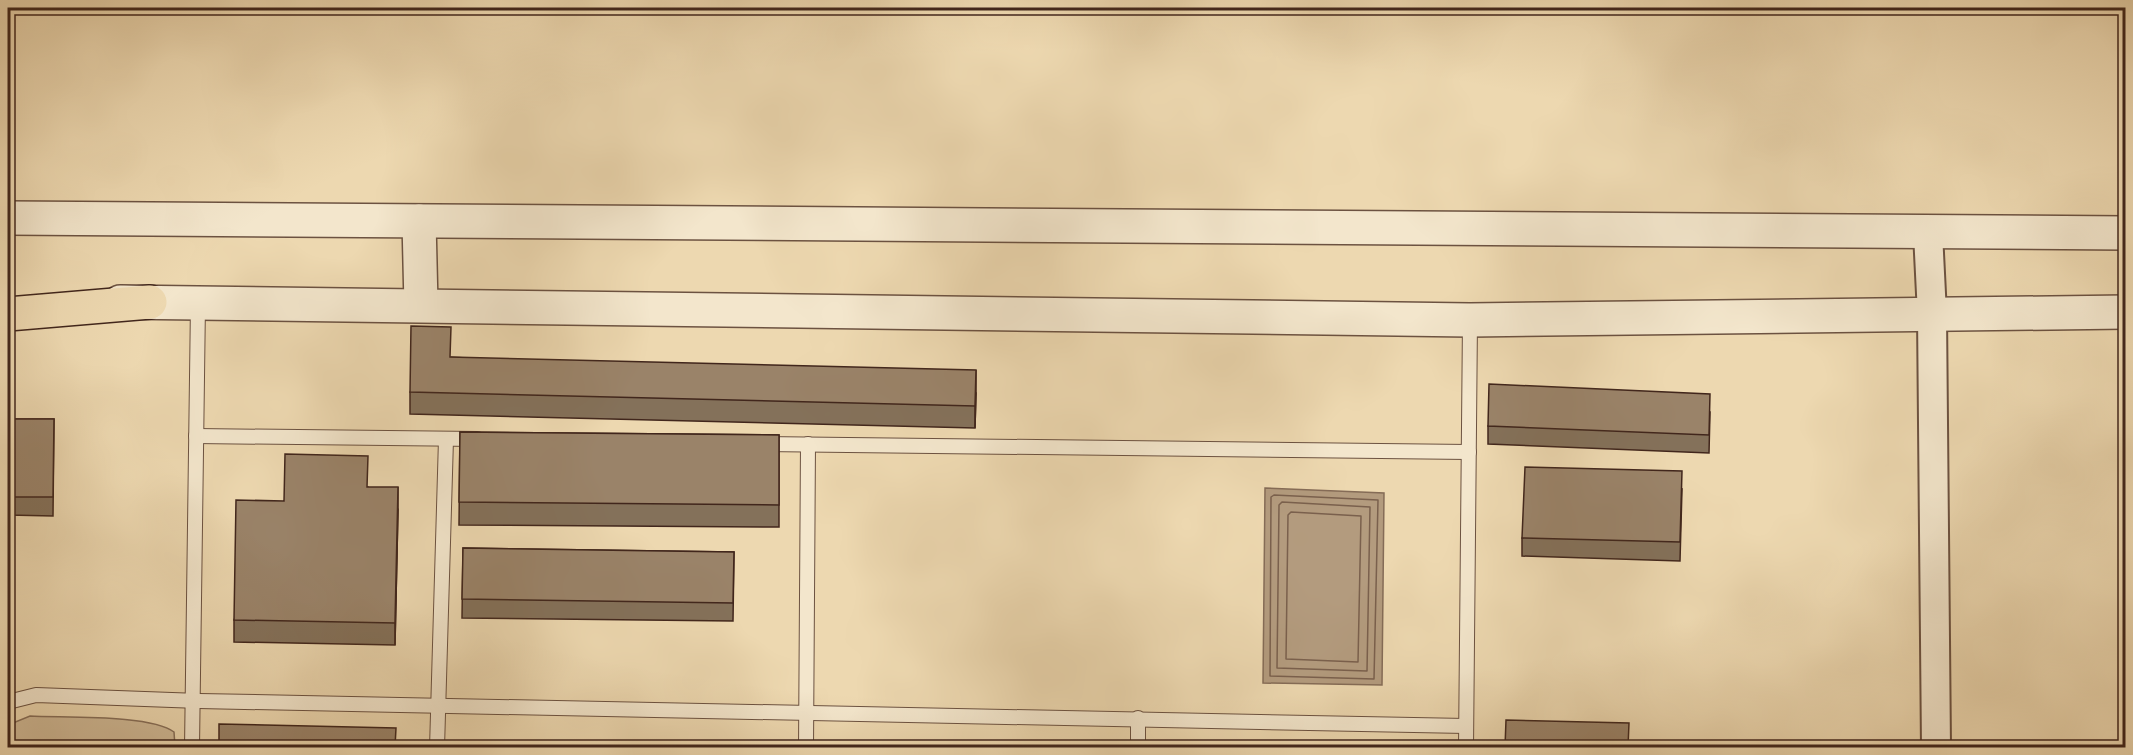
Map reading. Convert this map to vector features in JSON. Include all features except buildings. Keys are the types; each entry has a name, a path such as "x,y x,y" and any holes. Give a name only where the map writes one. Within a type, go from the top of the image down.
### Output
{"highway":[{"path":"8,314 150,302"}],"street":[{"path":"8,218 2126,233"},
{"path":"419,221 421,304"},
{"path":"1928,233 1932,314 1936,747"},
{"path":"8,303 421,304 1470,320 2126,312"}],"lane":[{"path":"192,747 198,303"},
{"path":"1466,747 1470,320"},
{"path":"196,436 492,440"},
{"path":"437,747 446,439"},
{"path":"749,443 1469,452"},
{"path":"806,747 807,444"},
{"path":"8,702 36,695 1466,726"},
{"path":"1138,718 1138,747"}],"shaded area":[{"path":"30,716 105,718 146,722 163,726 174,732 175,747 8,747 8,725"}],"water":[{"path":"1265,488 1384,493 1382,685 1263,683"}]}
